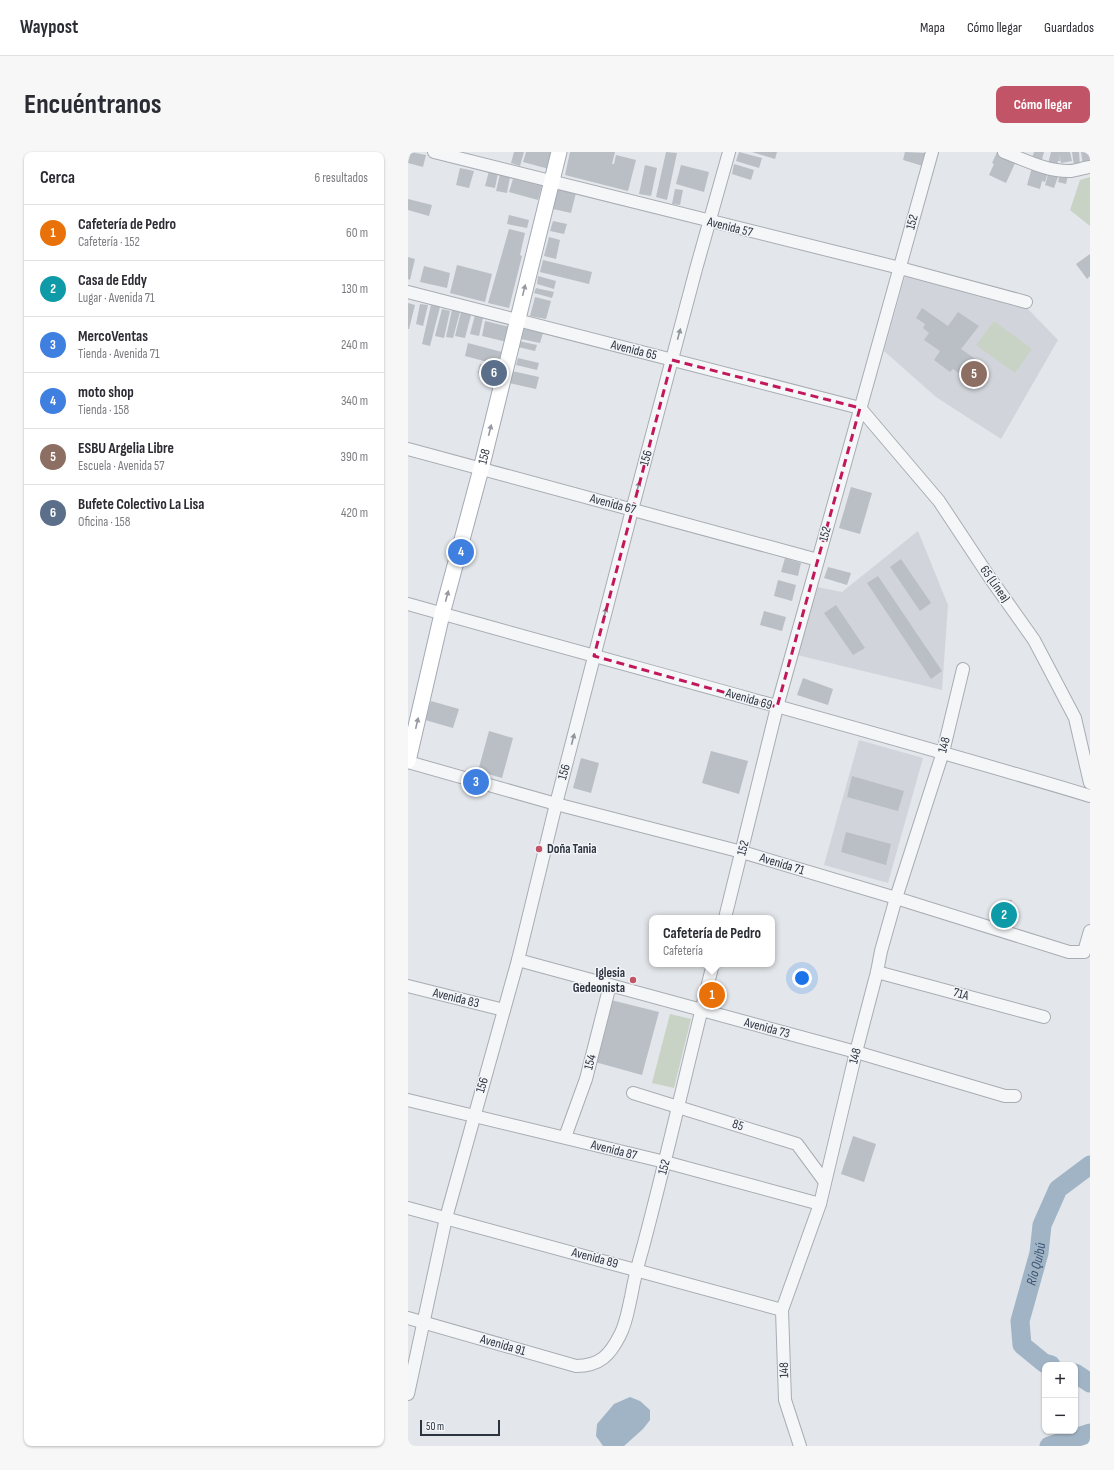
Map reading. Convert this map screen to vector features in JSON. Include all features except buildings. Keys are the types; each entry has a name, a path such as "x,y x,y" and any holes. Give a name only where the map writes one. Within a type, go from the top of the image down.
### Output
{"main road":[{"name":"158","path":"408,761 442,614 481,469 559,152"}],"street":[{"name":"Avenida 57","path":"434,152 710,222 900,268 1026,302"},
{"name":"156","path":"408,1394 446,1218 473,1116 518,960 594,656 728,152"},
{"name":"152","path":"726,915 777,707 932,152"},
{"path":"1004,152 1031,163 1057,169 1071,171 1090,168"},
{"name":"Avenida 65","path":"408,292 860,408"},
{"name":"65 (Línea)","path":"860,408 940,501 990,578 1034,640 1075,718 1090,783"},
{"name":"Avenida 67","path":"408,449 818,560"},
{"name":"Avenida 69","path":"408,604 943,752 1090,796"},
{"name":"148","path":"800,1446 785,1400 782,1310 820,1204 881,951 896,898 943,752 963,669"},
{"name":"Avenida 71","path":"408,761 556,804 742,852 1069,952 1084,952 1090,932"},
{"name":"Avenida 73","path":"518,960 856,1052 1005,1096 1015,1096"},
{"name":"152","path":"599,1362 609,1353 621,1334 626,1317 712,967"},
{"name":"71A","path":"877,972 1044,1017"},
{"name":"154","path":"565,1137 586,1079 610,985"},
{"name":"Avenida 83","path":"408,986 504,1010"},
{"name":"85","path":"633,1093 797,1144 825,1182"},
{"name":"Avenida 87","path":"408,1100 665,1162 820,1204"},
{"name":"Avenida 89","path":"408,1208 637,1269 782,1310"},
{"name":"Avenida 91","path":"408,1318 576,1366 588,1366 599,1362"}],"highlighted area":[{"path":"672,360 860,408 777,707 594,656"}],"shaded area":[{"path":"905,276 1028,309 1058,340 1001,439 936,397 884,351"},
{"path":"918,531 948,605 942,690 797,655 817,587 842,592"},
{"path":"859,740 923,758 888,883 824,865"}],"green space":[{"path":"1090,177 1090,226 1070,210 1080,180"},
{"path":"994,321 1032,349 1015,373 976,345"},
{"path":"670,1014 691,1019 674,1088 652,1083"}],"water":[{"path":"630,1397 640,1401 650,1410 650,1420 643,1429 624,1446 603,1446 596,1436 597,1424 614,1404"}],"waterway":[{"name":"Río Quibú","path":"1043,1362 1022,1345 1020,1321 1039,1253 1042,1225 1058,1189 1090,1165"},
{"name":"Río Quibú","path":"1078,1374 1090,1374"},
{"name":"Río Quibú","path":"1078,1375 1090,1383"},
{"name":"Río Quibú","path":"1049,1446 1090,1433"}],"place":[{"name":"Bufete Colectivo La Lisa","path":"494,373"},
{"name":"ESBU Argelia Libre","path":"974,374"},
{"name":"moto shop","path":"461,552"},
{"name":"MercoVentas","path":"476,782"},
{"name":"Doña Tania","path":"539,849"},
{"name":"Casa de Eddy","path":"1004,915"},
{"name":"Iglesia Gedeonista","path":"633,980"},
{"name":"Cafetería de Pedro","path":"712,995"}]}
